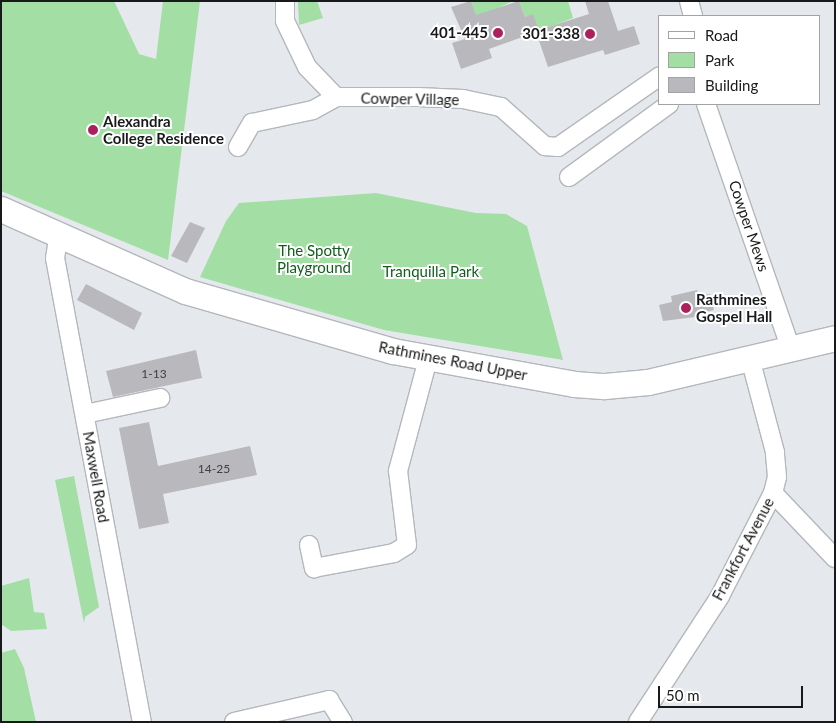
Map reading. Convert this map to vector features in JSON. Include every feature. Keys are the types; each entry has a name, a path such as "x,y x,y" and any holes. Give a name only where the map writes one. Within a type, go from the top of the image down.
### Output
{"main road":[{"name":"Rathmines Road Upper","path":"1,209 59,233 182,290 428,359 605,386 648,382 835,338"}],"street":[{"path":"238,147 252,124 263,118 313,110 336,97 307,67 285,21 285,1"},
{"path":"689,1 693,15"},
{"name":"Cowper Village","path":"336,97 463,99 501,108 545,146 558,147 658,77"},
{"path":"570,177 668,105"},
{"name":"Cowper Mews","path":"706,105 792,349"},
{"name":"Maxwell Road","path":"59,233 55,258 142,722"},
{"name":"Frankfort Avenue","path":"638,722 720,596 773,493 777,477 775,452 750,358"},
{"path":"310,545 314,568 394,553 407,545 398,471 428,359"},
{"path":"85,414 160,398"},
{"path":"773,493 835,558"},
{"path":"234,722 329,700 343,722"}],"green space":[{"name":"Alexandra College Residence","path":"1,1 114,1 139,54 156,59 163,1 200,1 168,260 1,191"},
{"path":"298,1 317,1 323,18 299,25"},
{"path":"471,1 513,1 477,18"},
{"path":"519,1 568,1 573,18 539,31 533,15 525,17"},
{"name":"Tranquilla Park","path":"376,193 476,213 506,214 527,226 563,360 384,330 200,277 226,221 239,203"},
{"path":"74,476 99,607 85,617 84,623 55,480"},
{"path":"29,578 34,612 44,613 47,629 11,631 1,624 1,586"},
{"path":"15,649 24,668 36,722 1,722 1,653"}],"building":[{"path":"471,1 476,15 519,1 525,17 533,14 539,30 589,14 585,1 608,1 618,31 634,26 640,44 605,55 603,50 548,67 536,32 489,49 492,58 461,69 452,43 465,39 451,7"},
{"path":"190,222 205,228 187,263 171,256"},
{"path":"86,284 142,313 134,330 77,300"},
{"name":"Rathmines Gospel Hall","path":"697,290 698,296 710,294 714,310 702,313 703,316 663,321 659,305 672,302 671,296"},
{"path":"196,350 202,378 113,397 106,371"},
{"path":"149,422 158,466 250,446 257,475 163,494 169,523 139,529 119,428"}],"place":[{"name":"401-445","path":"498,33"},
{"name":"301-338","path":"590,34"},
{"name":"Alexandra College Residence","path":"93,130"},
{"name":"Rathmines Gospel Hall","path":"686,308"}],"park label":[{"name":"The Spotty Playground","path":"314,258"}]}
